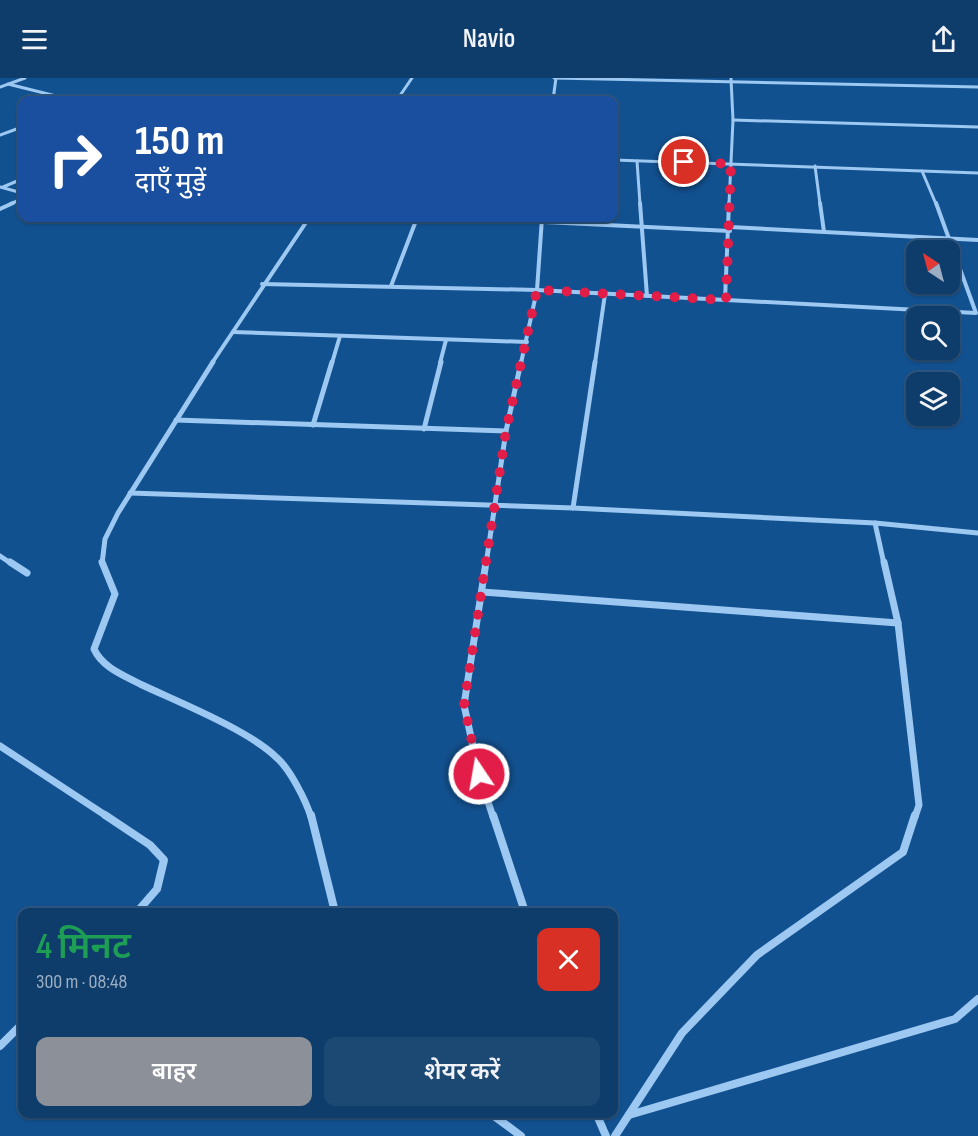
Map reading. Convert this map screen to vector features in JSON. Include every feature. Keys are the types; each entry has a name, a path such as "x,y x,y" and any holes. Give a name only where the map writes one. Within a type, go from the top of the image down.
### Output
{"street":[{"path":"0,87 25,78"},
{"path":"400,96 412,78"},
{"path":"553,96 555,78 978,87"},
{"path":"828,78 831,84"},
{"path":"726,300 733,120 731,80"},
{"path":"8,84 56,96"},
{"path":"733,120 978,127"},
{"path":"0,135 18,128"},
{"path":"618,160 978,173"},
{"path":"637,161 647,296"},
{"path":"815,166 824,232"},
{"path":"262,284 537,290 977,313 951,239 921,171"},
{"path":"1,187 18,181"},
{"path":"1,187 18,192"},
{"path":"0,209 18,201"},
{"path":"306,222 262,284 130,494 106,538 101,553 103,572 115,594 94,649 99,660 243,735 278,758 308,804 321,848 334,908"},
{"path":"391,286 415,222"},
{"path":"524,908 479,774 464,705 506,431 537,290 542,222"},
{"path":"592,222 978,240"},
{"path":"573,508 604,294"},
{"path":"233,332 527,342"},
{"path":"313,425 340,336"},
{"path":"424,429 446,340"},
{"path":"176,420 506,431"},
{"path":"130,494 573,508 875,523 978,533"},
{"path":"615,1136 682,1033 757,955 903,852 919,805 898,623 875,523"},
{"path":"0,556 27,573"},
{"path":"482,592 898,623"},
{"path":"0,746 150,845 164,860 164,876 156,894 141,908"},
{"path":"629,1115 955,1018 978,999"},
{"path":"0,1046 18,1028"},
{"path":"497,1118 521,1136"},
{"path":"598,1118 606,1136"}],"route":[{"path":"479,774 464,705 506,431 537,290 726,300 731,164 684,162"}]}
